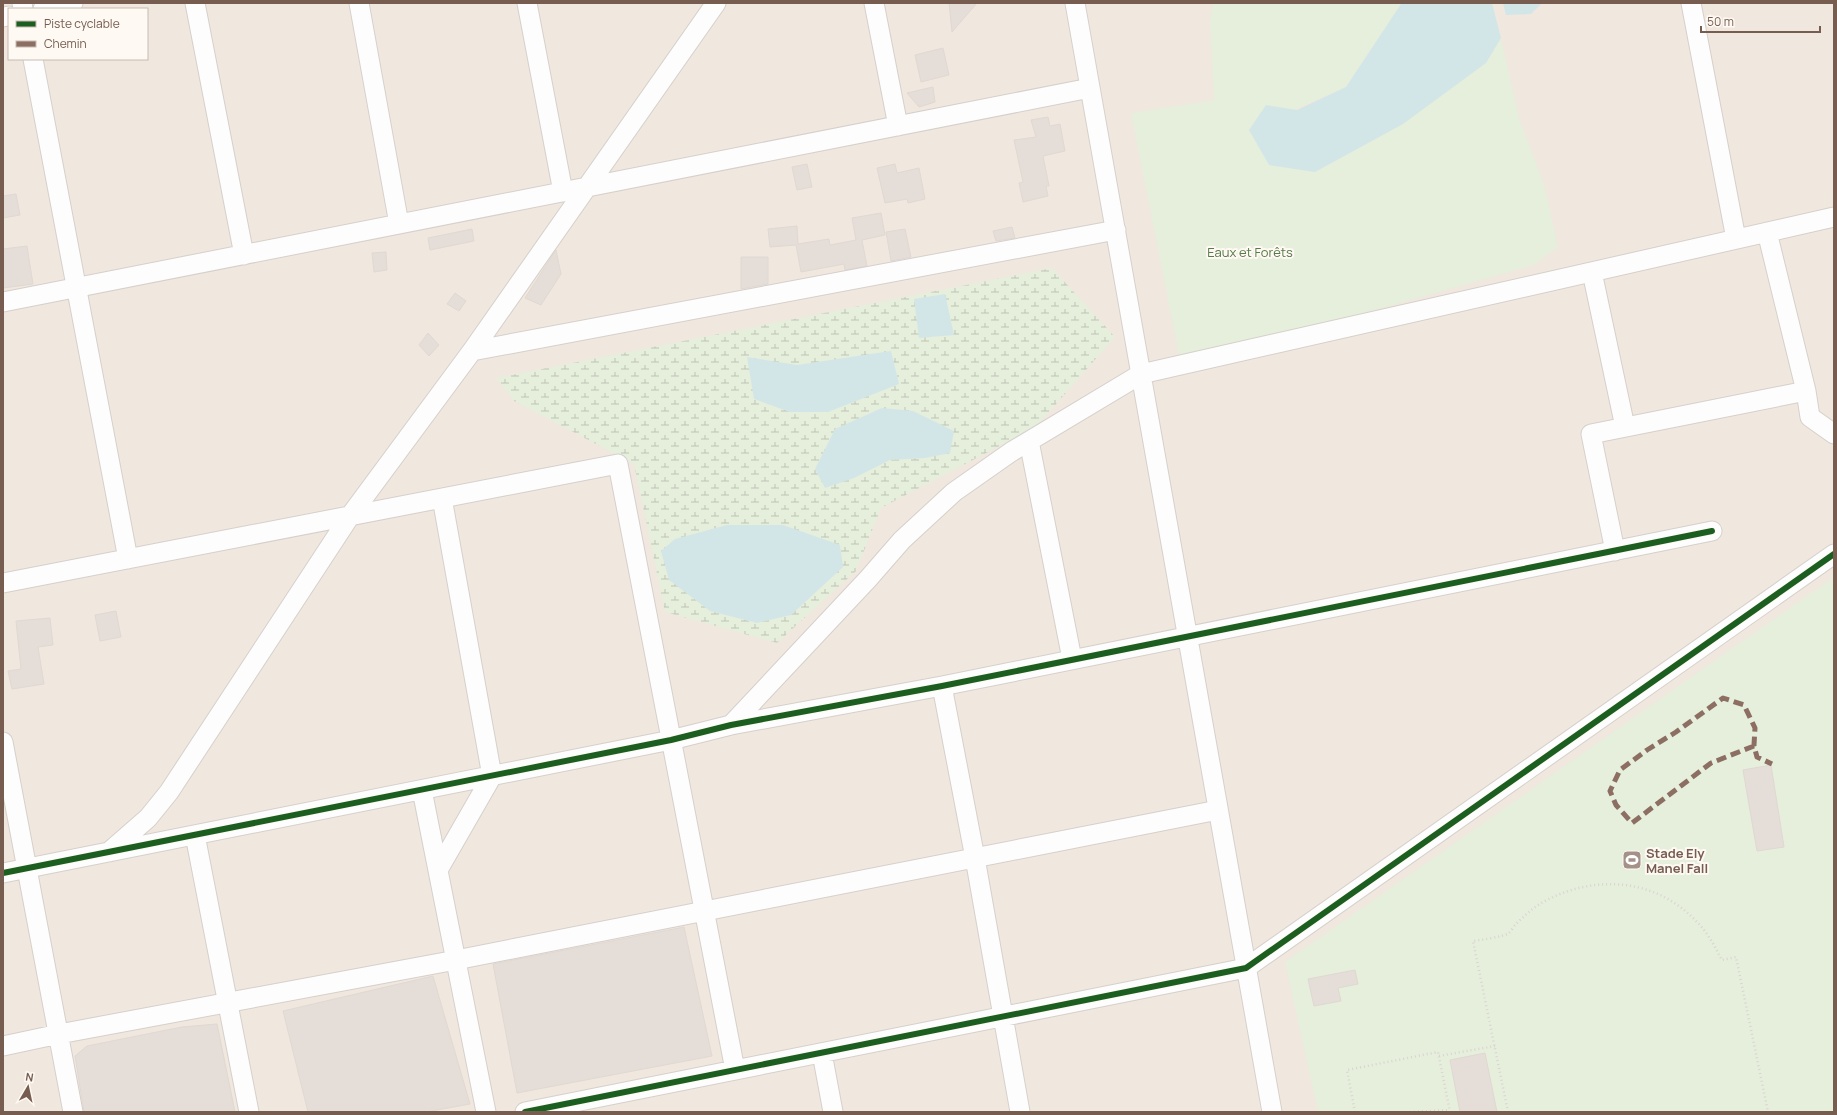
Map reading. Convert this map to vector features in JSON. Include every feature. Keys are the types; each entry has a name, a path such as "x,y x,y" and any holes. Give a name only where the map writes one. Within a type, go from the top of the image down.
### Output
{"street":[{"path":"48,8 73,3"},
{"path":"195,3 244,255"},
{"path":"359,3 399,224"},
{"path":"527,3 563,192"},
{"path":"108,853 148,818 169,792 350,516 472,351 716,3"},
{"path":"874,3 898,126"},
{"path":"1075,3 1272,1112"},
{"path":"1691,3 1736,239"},
{"path":"33,60 128,559"},
{"path":"3,302 1090,88"},
{"path":"731,725 868,579 902,540 954,492 1029,441 1141,374 1766,232 1834,218"},
{"path":"472,351 1116,230"},
{"path":"1766,232 1806,391 1810,417 1834,434"},
{"path":"1592,272 1625,427"},
{"path":"1615,551 1591,434 1806,391"},
{"path":"1029,441 1072,660"},
{"path":"3,583 618,464 735,1070"},
{"path":"438,870 492,776 442,498"},
{"path":"3,873 671,740 731,725 942,686 1712,531"},
{"path":"524,1112 594,1105 735,1070 1246,968 1834,554"},
{"path":"942,686 975,858 1020,1112"},
{"path":"3,742 73,1112"},
{"path":"422,790 486,1112"},
{"path":"3,1046 59,1034 228,1004 456,960 1218,810"},
{"path":"195,835 249,1112"},
{"path":"822,1053 833,1112"}],"path":[{"path":"1508,1112 1473,941 1508,933 1529,910 1562,893 1586,886 1613,883 1633,886 1659,894 1681,908 1697,922 1710,939 1722,960 1736,957 1768,1112"},
{"path":"1439,1056 1494,1046"},
{"path":"1355,1112 1347,1070 1438,1052 1450,1111 1410,1112"}],"shaded area":[{"path":"3,3 1834,3 1834,1112 3,1112"},
{"path":"1492,3 1501,38 1486,63 1403,124 1315,172 1269,165 1249,130 1266,105 1297,110 1346,87 1401,4"},
{"path":"1503,3 1542,3 1531,14 1506,15"},
{"path":"945,294 954,335 919,338 914,299"},
{"path":"891,351 899,384 828,412 790,412 754,399 747,357 797,365"},
{"path":"882,408 913,411 954,431 950,453 925,458 890,460 854,478 825,488 815,469 835,429"},
{"path":"727,525 783,525 840,545 843,567 791,615 757,623 710,611 669,580 661,551 675,539"}],"green space":[{"name":"Eaux et Forêts","path":"1213,3 1402,3 1346,87 1249,130 1486,63 1501,38 1519,118 1544,185 1558,247 1534,265 1181,365 1131,113 1214,100 1210,20"},
{"path":"1052,268 1115,337 1036,427 881,508 856,571 777,643 665,612 634,464 514,401 496,378"},
{"name":"Stade Ely Manel Fall","path":"1834,577 1834,1112 1318,1112 1285,962"}],"building":[{"path":"949,3 977,3 952,32"},
{"path":"943,48 949,75 921,82 915,55"},
{"path":"933,87 935,102 919,107 907,93"},
{"path":"1048,117 1050,126 1060,124 1065,151 1043,156 1049,186 1046,186 1048,196 1023,202 1019,183 1023,182 1014,140 1036,137 1031,120"},
{"path":"807,164 812,187 797,190 792,167"},
{"path":"895,164 897,173 919,168 925,199 908,203 907,199 885,203 877,168"},
{"path":"16,194 20,215 3,218 3,196"},
{"path":"881,213 885,235 862,240 867,266 845,270 844,264 801,272 796,245 770,247 768,229 797,226 798,244 829,239 830,245 856,240 852,218"},
{"path":"1012,227 1015,238 996,241 993,231"},
{"path":"472,229 474,241 430,250 428,238"},
{"path":"905,229 911,257 891,261 886,232"},
{"path":"27,246 33,284 3,288 3,249"},
{"path":"556,250 561,274 541,305 525,298"},
{"path":"386,252 387,270 374,272 372,253"},
{"path":"741,257 768,257 768,284 741,289"},
{"path":"455,293 466,301 459,311 447,304"},
{"path":"428,333 439,345 429,356 419,345"},
{"path":"116,611 121,637 100,641 95,615"},
{"path":"50,618 53,645 38,647 44,684 12,689 8,671 21,669 16,621"},
{"path":"1771,765 1784,847 1757,851 1743,770"},
{"path":"684,927 712,1056 517,1093 493,964"},
{"path":"1355,970 1358,984 1338,988 1341,1001 1314,1006 1308,979"},
{"path":"433,976 470,1104 426,1112 308,1112 283,1011"},
{"path":"217,1024 235,1112 84,1112 75,1056 87,1046 182,1027"},
{"path":"1485,1053 1497,1112 1460,1112 1450,1060"}],"marked path":[{"path":"1754,746 1711,763 1632,823 1616,805 1610,791 1620,770 1723,698 1744,705 1755,728 1754,746 1757,757 1772,764"}],"cycle path":[{"path":"3,873 671,740 731,725 942,686 1712,531"},
{"path":"525,1112 1246,968 1834,554"}],"place":[{"name":"Stade Ely Manel Fall","path":"1632,860"}]}
